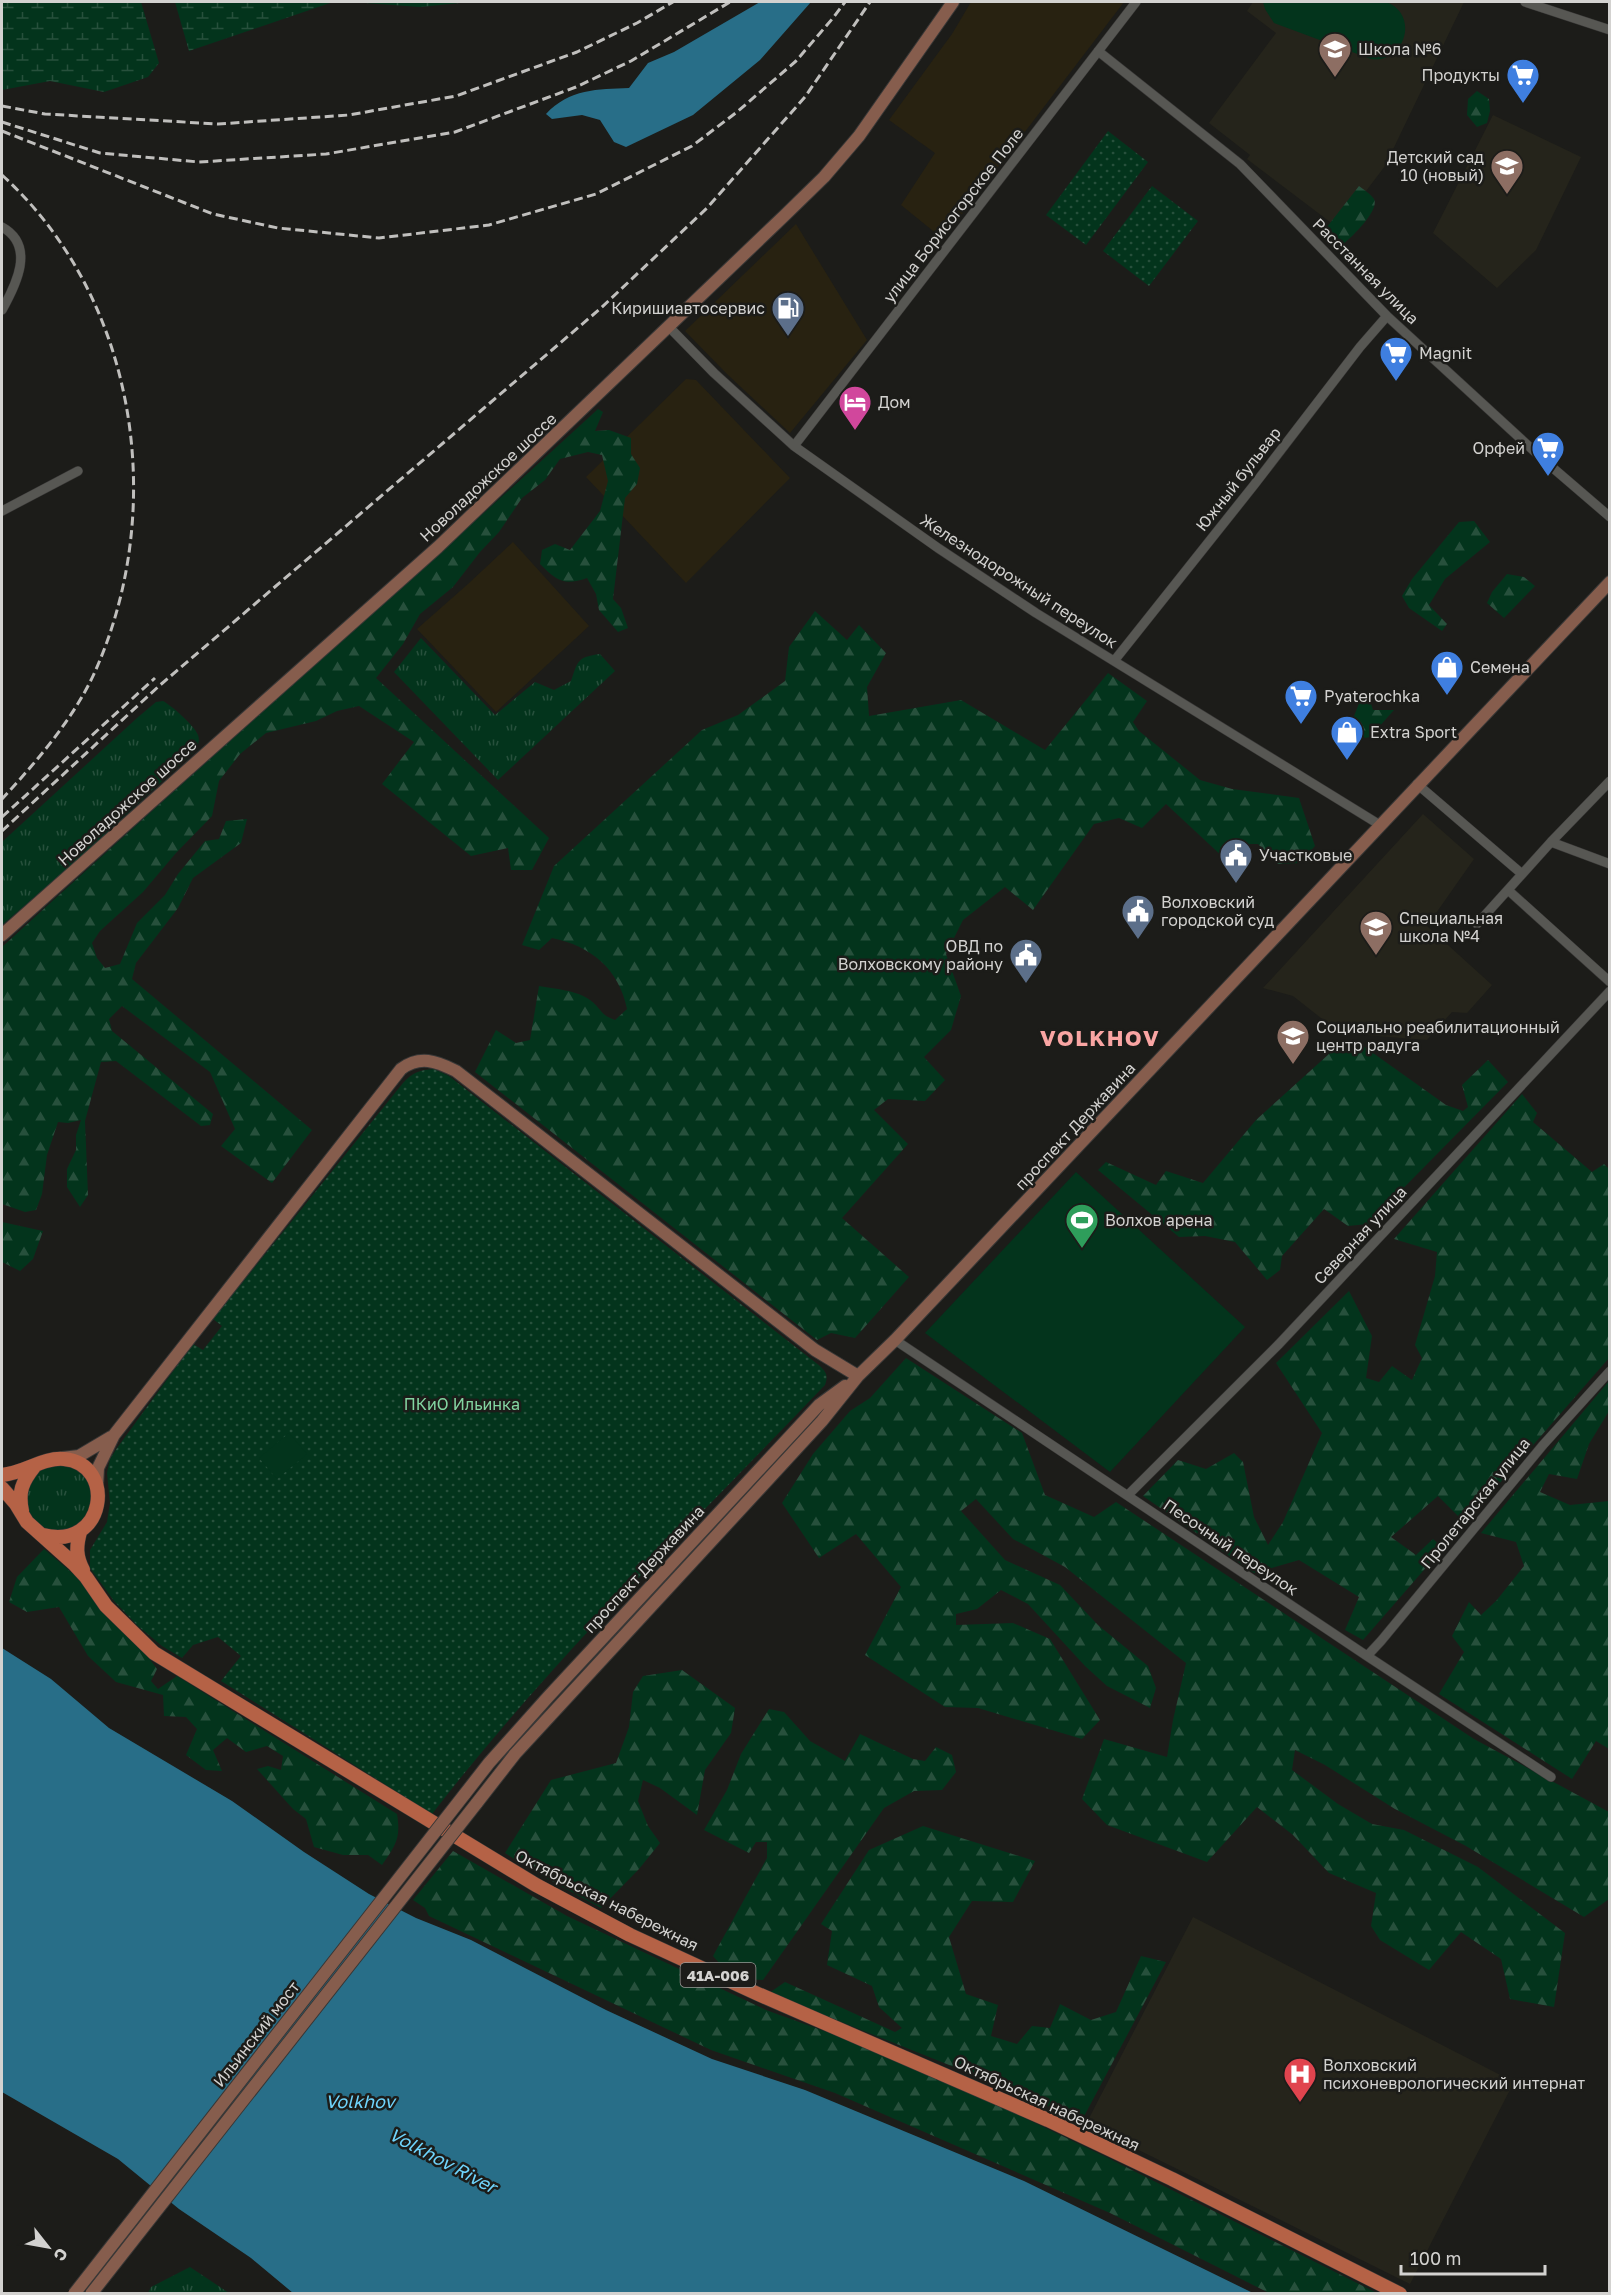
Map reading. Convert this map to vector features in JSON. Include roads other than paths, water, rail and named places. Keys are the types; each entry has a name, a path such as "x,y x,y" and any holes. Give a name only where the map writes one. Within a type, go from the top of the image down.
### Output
{"main road":[{"name":"Новоладожское шоссе","path":"2,935 438,547 824,177 859,136 953,2"},
{"name":"проспект Державина","path":"476,1804 515,1754 822,1421 858,1376 895,1340 1610,582"},
{"path":"43,1534 55,1538 68,1537 80,1532 90,1523 96,1512 99,1498 98,1468 114,1435 401,1070 416,1061 435,1060 456,1071 815,1350 858,1376"},
{"name":"проспект Державина","path":"464,1795 489,1763 548,1697 819,1405 858,1376"},
{"path":"2,1475 34,1467 52,1459 79,1456 114,1435"},
{"path":"52,1459 66,1459 79,1464 90,1473 97,1485"},
{"path":"22,1513 19,1496 23,1480 34,1467"},
{"name":"Октябрьская набережная","path":"2,1488 27,1522 43,1534 86,1577 106,1606 154,1653 536,1885 630,1935 758,1994 1059,2125 1183,2184 1400,2294"},
{"path":"80,1532 77,1546 78,1559 86,1577"},
{"name":"Ильинский мост","path":"74,2294 464,1795"},
{"name":"Ильинский мост","path":"91,2294 476,1804"}],"street":[{"name":"улица Борисогорское Поле","path":"794,446 1136,2"},
{"path":"1525,2 1610,30"},
{"name":"Расстанная улица","path":"1098,51 1240,164 1387,316 1546,462 1610,517"},
{"path":"2,227 8,230 19,248 21,268 2,310"},
{"name":"Южный бульвар","path":"1114,661 1360,347 1387,316"},
{"name":"Железнодорожный переулок","path":"669,327 714,373 794,446 938,548 1036,613 1380,825"},
{"path":"2,511 78,471"},
{"path":"1477,924 1610,781"},
{"path":"1418,784 1522,874"},
{"path":"1551,842 1610,864"},
{"path":"1508,890 1610,982"},
{"name":"Северная улица","path":"1128,1495 1280,1344 1610,991"},
{"name":"Песочный переулок","path":"895,1340 1551,1777"},
{"name":"Пролетарская улица","path":"1367,1656 1543,1445 1610,1371"}],"water":[{"path":"760,2 811,2 760,60 693,115 626,147 614,142 600,120 582,115 552,119 546,114 574,95 595,90 629,88 648,63 674,52"},
{"name":"Volkhov","path":"2,1648 51,1679 109,1728 232,1801 369,1894 416,1918 471,1940 606,2010 712,2059 805,2090 1024,2181 1253,2293 293,2293 251,2258 179,2209 118,2159 2,2092"}],"railway":[{"path":"2,106 45,114 218,124 349,115 456,96 577,52 637,23 673,2"},
{"path":"2,122 100,153 199,162 326,154 455,132 576,87 631,61 730,2"},
{"path":"2,131 213,214 278,228 379,238 489,225 596,194 692,146 737,112 796,61 845,2"},
{"path":"2,831 159,686 601,308 707,208 805,97 870,2"},
{"path":"2,175 48,225 84,282 111,345 127,410 133,478 130,546 116,612 93,676 64,725 2,799"},
{"path":"2,817 155,678"}],"place":[{"name":"Школа №6","path":"1335,78"},
{"name":"Продукты","path":"1523,104"},
{"name":"Детский сад 10 (новый)","path":"1507,195"},
{"name":"Киришиавтосервис","path":"788,337"},
{"name":"Magnit","path":"1396,382"},
{"name":"Дом","path":"855,431"},
{"name":"Орфей","path":"1548,477"},
{"name":"Семена","path":"1447,696"},
{"name":"Pyaterochka","path":"1301,725"},
{"name":"Extra Sport","path":"1347,761"},
{"name":"Участковые","path":"1236,884"},
{"name":"Волховский городской суд","path":"1138,940"},
{"name":"Специальная школа №4","path":"1376,956"},
{"name":"ОВД по Волховскому району","path":"1026,984"},
{"name":"Социально реабилитационный центр радуга","path":"1293,1065"},
{"name":"Волхов арена","path":"1082,1249"},
{"name":"Волховский психоневрологический интернат","path":"1300,2103"}],"district":[{"name":"VOLKHOV","path":"1100,1037"}],"park label":[{"name":"ПКиО Ильинка","path":"462,1404"}],"water label":[{"name":"Volkhov River","path":"443,2160"}]}
